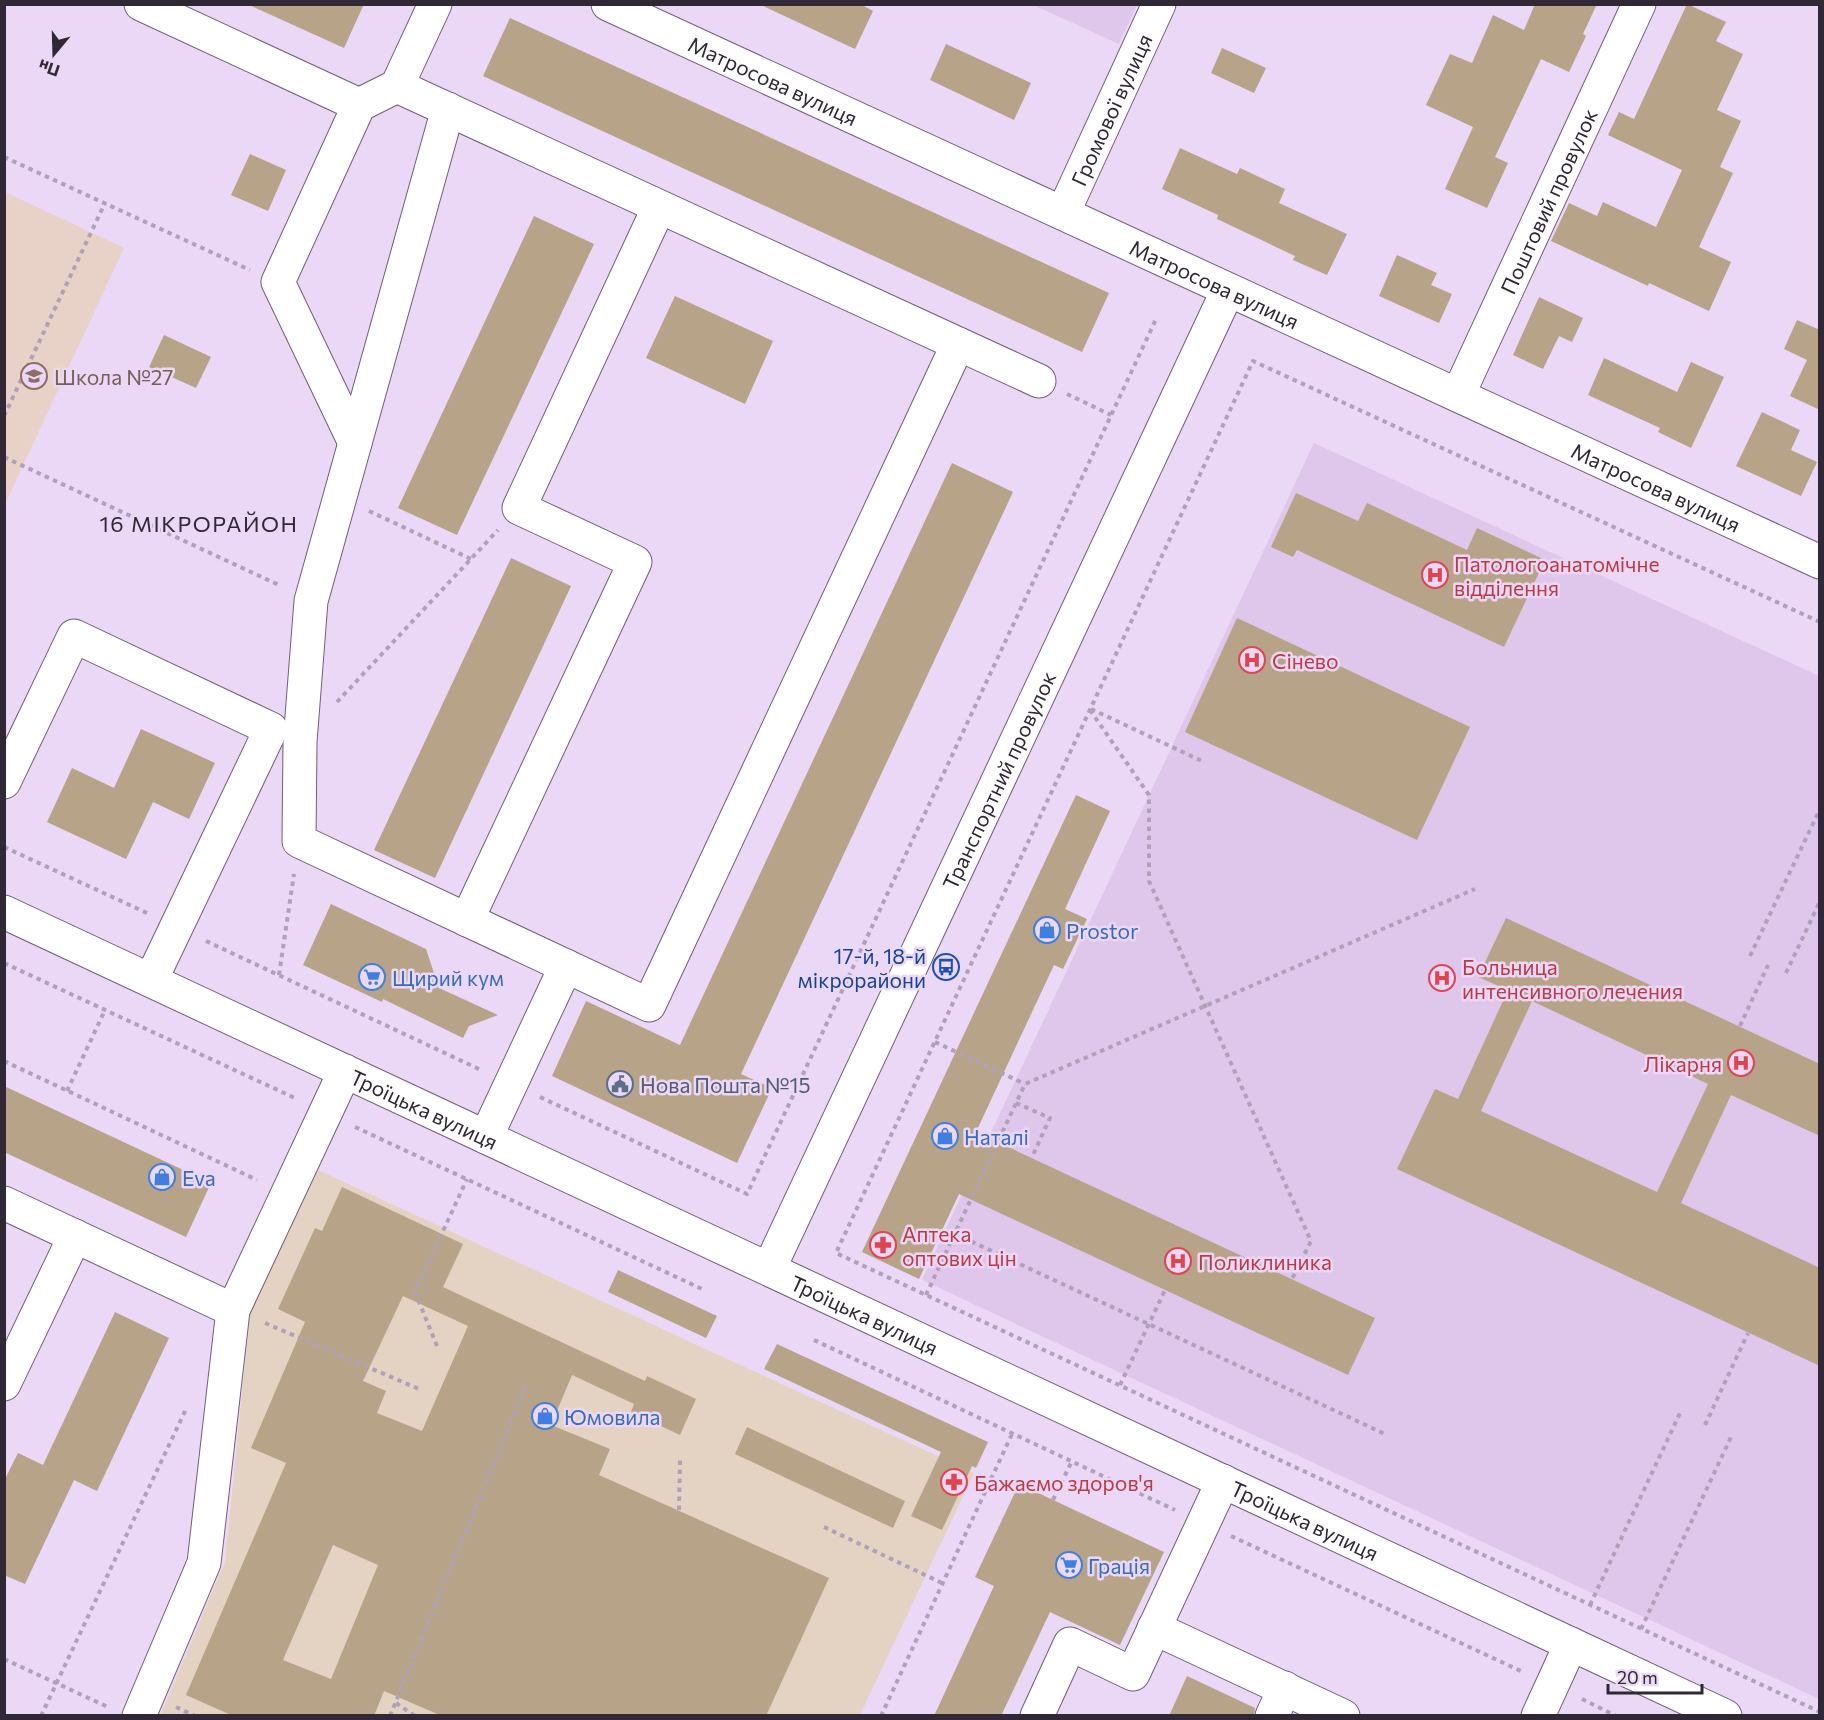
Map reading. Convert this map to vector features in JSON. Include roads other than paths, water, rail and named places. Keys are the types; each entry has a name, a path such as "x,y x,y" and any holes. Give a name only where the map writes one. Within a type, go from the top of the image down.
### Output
{"street":[{"path":"141,4 359,105"},
{"path":"355,443 278,282 359,105 398,86 435,4"},
{"name":"Матросова вулиця","path":"608,4 1820,562"},
{"name":"Громової вулиця","path":"1063,213 1159,4"},
{"name":"Поштовий провулок","path":"1458,395 1639,4"},
{"path":"398,86 1039,381"},
{"path":"448,109 311,600 300,742 299,841 649,1005 958,344"},
{"path":"467,920 635,562 519,508 659,207"},
{"name":"Транспортний провулок","path":"769,1269 1227,290"},
{"path":"4,782 74,636 271,729 151,980"},
{"name":"Троїцька вулиця","path":"4,912 1725,1716"},
{"path":"486,1137 566,966"},
{"path":"127,1713 204,1563 233,1310 345,1071"},
{"path":"4,1203 233,1310"},
{"path":"4,1384 75,1236"},
{"path":"1036,1716 1070,1644 1133,1674 1223,1481"},
{"path":"1154,1628 1279,1702 1343,1716"},
{"path":"1538,1716 1571,1644"}],"place":[{"name":"Школа №27","path":"34,376"},
{"name":"Патологоанатомічне відділення","path":"1435,575"},
{"name":"Сінево","path":"1252,660"},
{"name":"Prostor","path":"1047,930"},
{"name":"17-й, 18-й мікрорайони","path":"946,967"},
{"name":"Щирий кум","path":"372,977"},
{"name":"Больница интенсивного лечения","path":"1442,978"},
{"name":"Лікарня","path":"1741,1063"},
{"name":"Нова Пошта №15","path":"620,1084"},
{"name":"Наталі","path":"945,1136"},
{"name":"Eva","path":"162,1177"},
{"name":"Аптека оптових цін","path":"883,1245"},
{"name":"Поликлиника","path":"1178,1261"},
{"name":"Юмовила","path":"545,1416"},
{"name":"Бажаємо здоров'я","path":"954,1482"},
{"name":"Грація","path":"1069,1565"}],"district":[{"name":"16 МІКРОРАЙОН","path":"199,523"}]}
